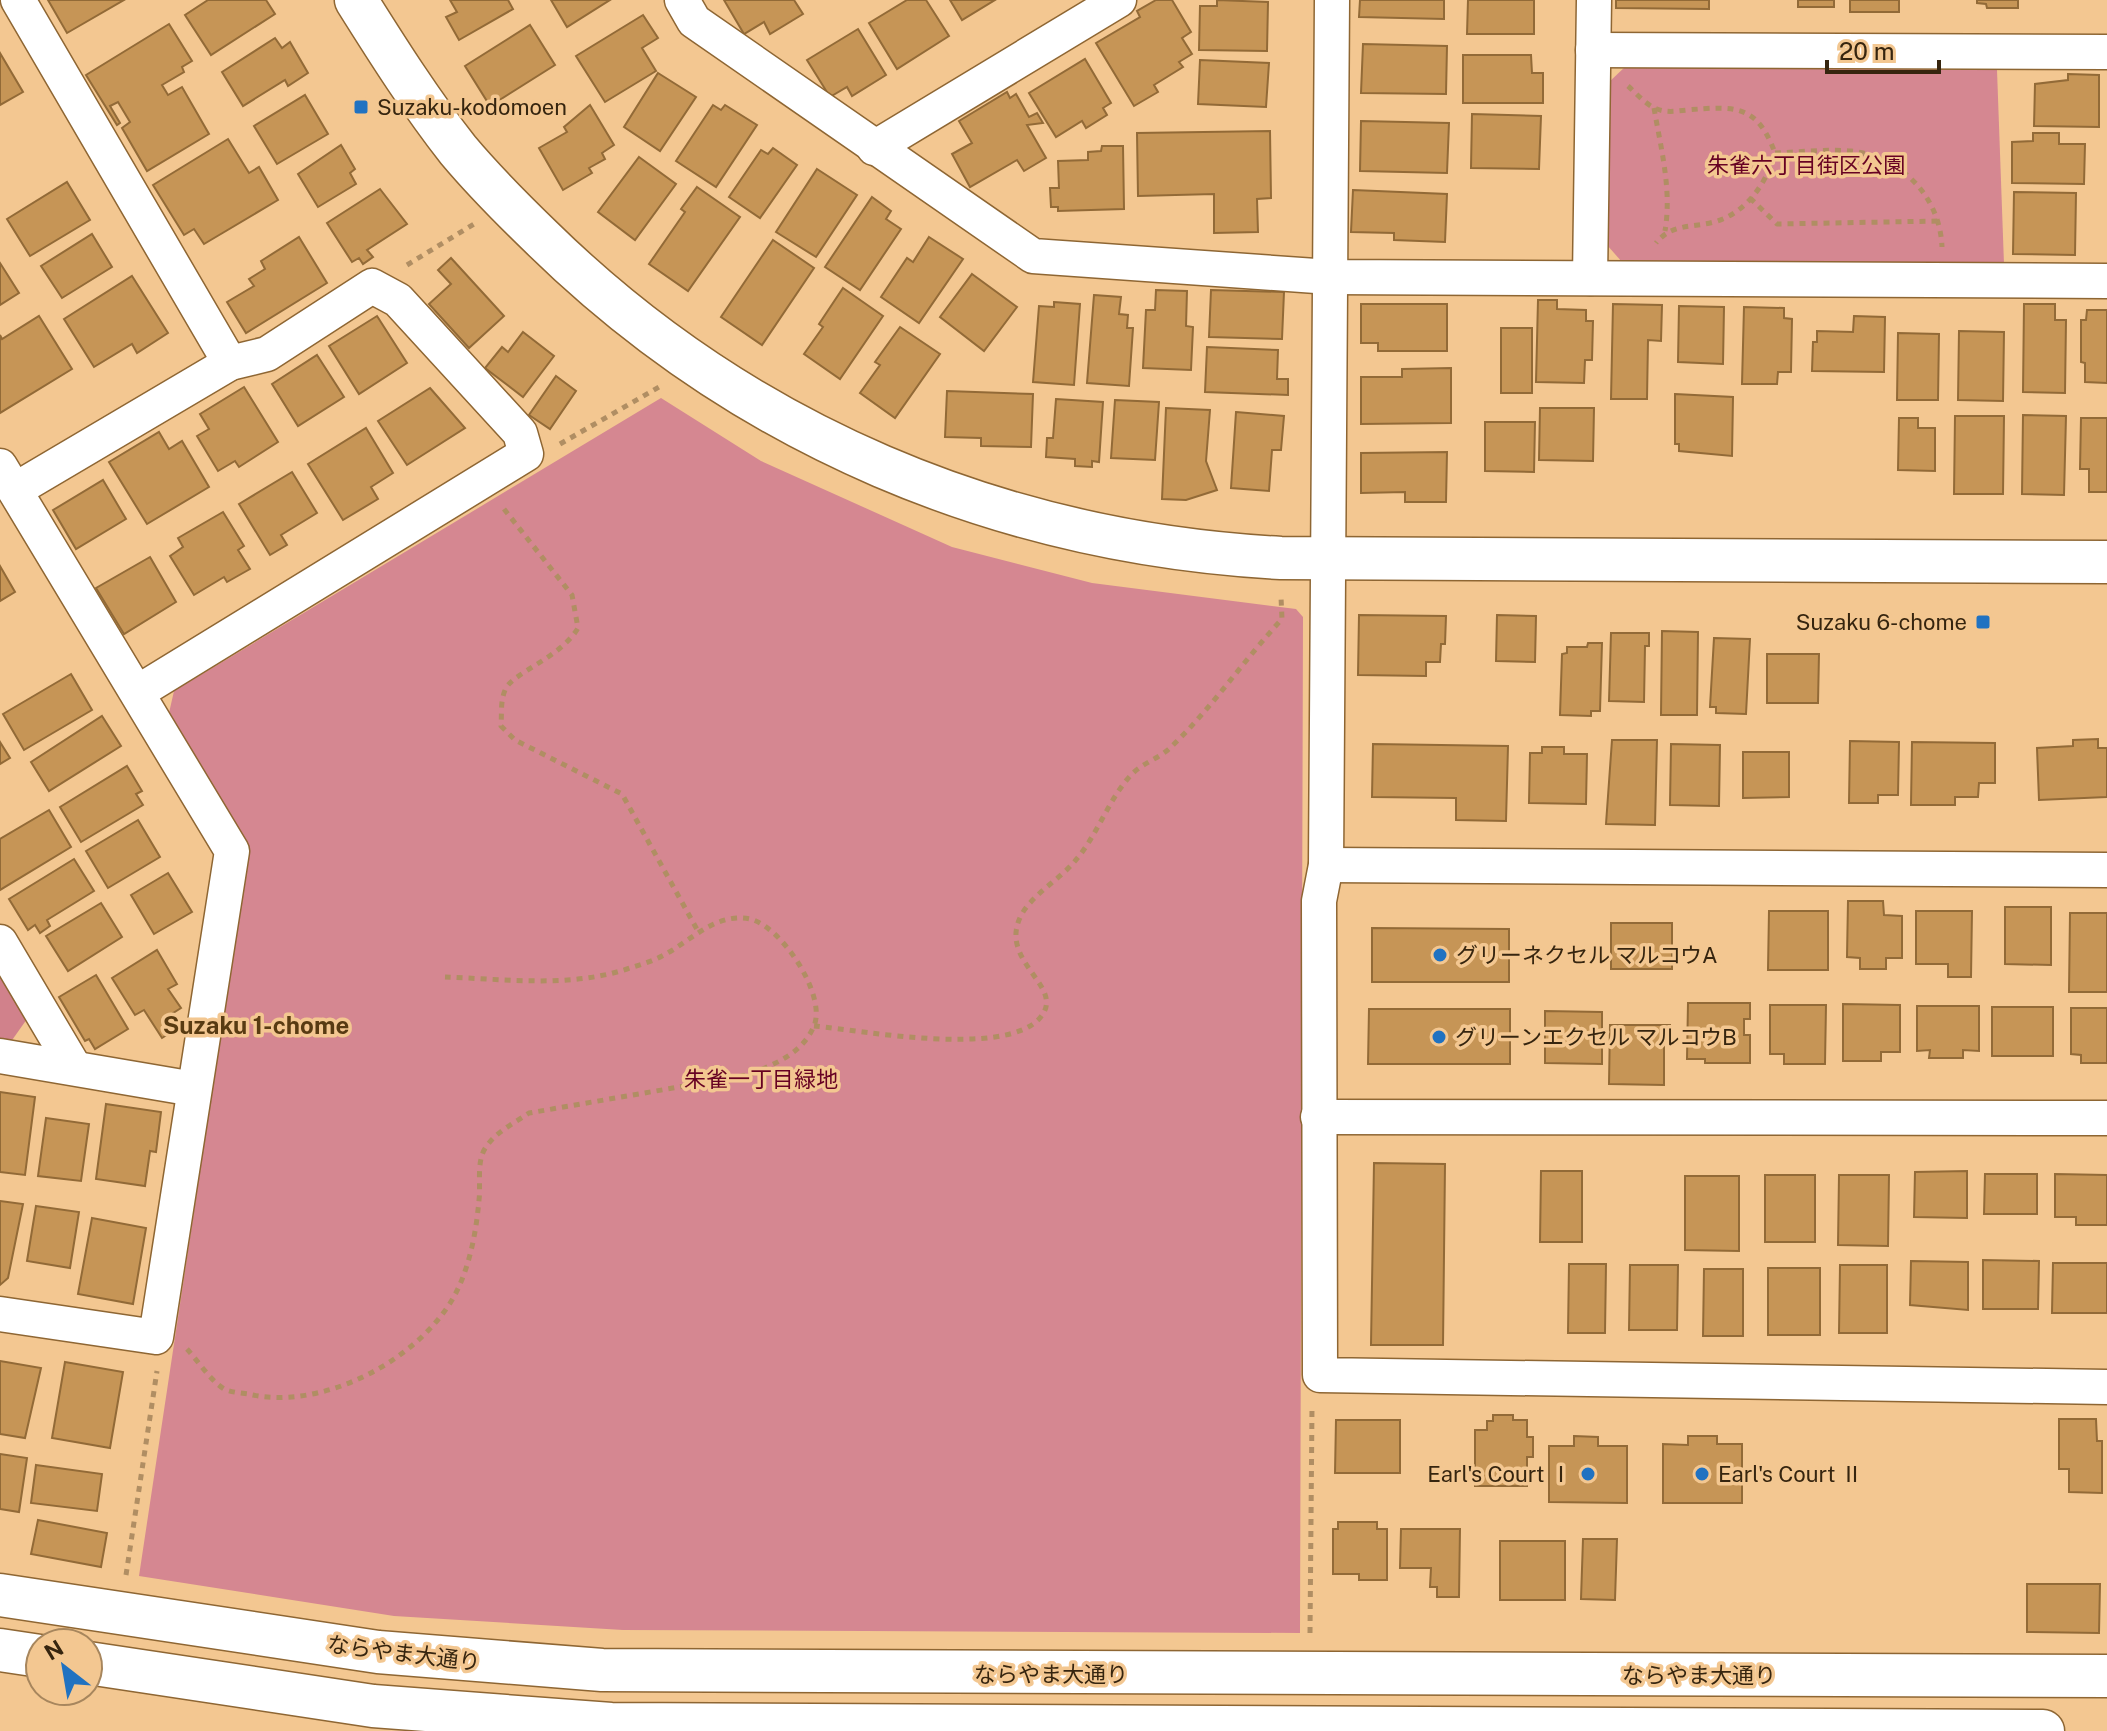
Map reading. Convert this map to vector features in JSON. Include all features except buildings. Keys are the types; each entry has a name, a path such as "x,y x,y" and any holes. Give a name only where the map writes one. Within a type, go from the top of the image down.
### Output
{"street":[{"path":"18,0 230,363"},
{"path":"356,0 450,139 506,202 585,280 690,363 746,399 856,457 1023,518 1103,537 1195,552 1327,559 2107,562"},
{"path":"682,0 694,21 1033,256 1330,277 2107,281"},
{"path":"874,148 1119,0"},
{"path":"1332,0 1326,865 1319,901 1320,1375 2107,1387"},
{"path":"1590,278 1594,0"},
{"path":"1593,53 2107,52"},
{"path":"0,1314 159,1340 194,1089 232,851 7,478 230,363 267,354 372,286 398,300 520,433 526,454 138,692"},
{"path":"1326,865 2107,870"},
{"path":"0,942 74,1067"},
{"path":"0,1056 194,1089"},
{"path":"1318,1117 2107,1118"},
{"name":"ならやま大通り","path":"0,1595 378,1652 602,1670 2107,1676"},
{"path":"0,1650 24,1654"},
{"path":"104,1665 373,1706 611,1724 2043,1731"}],"path":[{"path":"1593,53 1654,108 1666,112 1708,108 1747,110 1759,120 1775,153 1767,181 1717,222 1665,232"},
{"path":"1628,278 1665,232 1668,194 1654,108"},
{"path":"1775,153 1852,151 1888,163 1922,189 1940,221 1944,280"},
{"path":"1750,198 1777,224 1940,221"},
{"path":"372,286 476,223"},
{"path":"526,454 548,451 660,386"},
{"path":"482,479 572,595 578,628 569,643 507,685 502,701 501,726 515,740 622,794 699,933"},
{"path":"814,1026 983,1041 1020,1032 1038,1020 1047,1006 1047,996 1019,955 1015,929 1025,909 1077,860 1132,774 1170,748 1282,619 1281,597"},
{"path":"125,1584 159,1340 184,1345 225,1389 237,1392 261,1397 298,1398 317,1396 345,1385 409,1348 450,1302 463,1278 474,1234 485,1148 502,1130 529,1113 748,1075 778,1063 806,1044 817,1018 813,990 788,946 751,919 723,920 662,956 596,977 555,981 445,977"},
{"path":"1310,1643 1312,1404 1320,1375"}],"green space":[{"name":"朱雀六丁目街区公園","path":"1626,66 1997,70 2004,264 1622,262 1607,245 1608,83"},
{"name":"朱雀一丁目緑地","path":"661,398 761,461 952,547 1092,583 1296,609 1303,617 1300,1633 623,1630 394,1616 139,1576 249,847 169,713 174,691"}],"shaded area":[{"path":"0,975 27,1019 10,1043 0,1041"}],"place":[{"name":"Suzaku-kodomoen","path":"361,107"},
{"name":"Suzaku 6-chome","path":"1983,622"},
{"name":"グリーネクセル マルコウA","path":"1440,955"},
{"name":"グリーンエクセル マルコウB","path":"1439,1037"},
{"name":"Earl's Court Ⅰ","path":"1588,1474"},
{"name":"Earl's Court Ⅱ","path":"1702,1474"}],"district":[{"name":"Suzaku 1-chome","path":"256,1026"}]}
